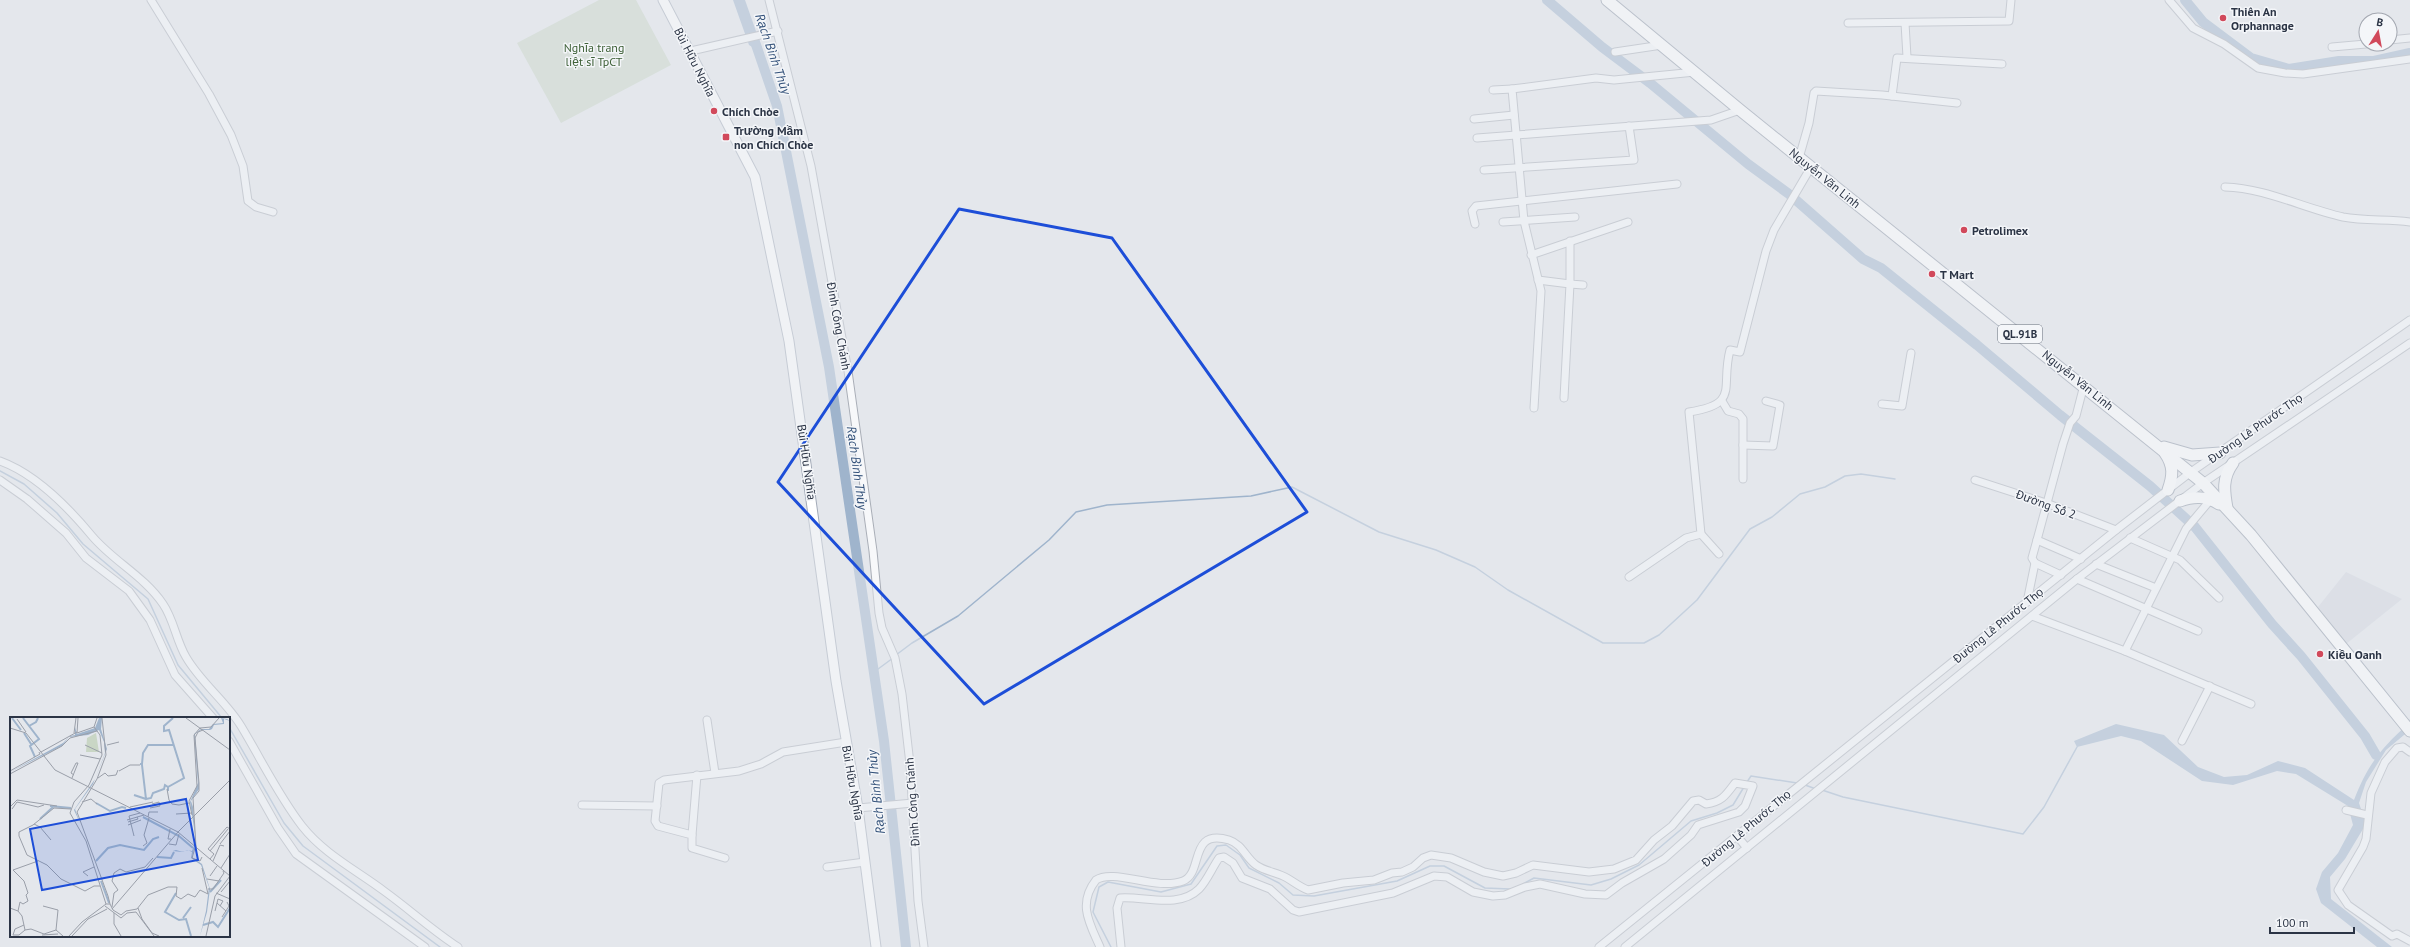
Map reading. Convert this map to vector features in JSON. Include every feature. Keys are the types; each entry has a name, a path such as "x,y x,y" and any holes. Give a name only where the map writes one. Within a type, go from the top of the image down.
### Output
{"highway":[{"name":"Nguyễn Văn Linh","path":"1607,0 1740,110 2191,472 2203,483 2212,497 2227,508 2410,731"},
{"path":"2161,447 2192,455 2220,452"},
{"path":"2161,447 2172,468 2172,478 2168,490"},
{"path":"2227,508 2225,479 2232,463"},
{"path":"2180,501 2193,497 2212,497"}],"main road":[{"name":"Bùi Hữu Nghĩa","path":"663,0 691,51 720,112 756,178 789,341 846,742 858,808 876,947"}],"street":[{"path":"151,0 209,94 231,135 243,166 248,201 256,207 272,212"},
{"name":"Đinh Công Chánh","path":"769,0 778,31 810,166 850,382 873,551 879,613 882,628 894,656 905,716 913,803 918,901 924,947"},
{"path":"1848,23 2009,21 2010,0"},
{"path":"2169,0 2189,25 2224,44 2258,68 2285,73 2303,74 2410,59"},
{"path":"1906,23 1907,57"},
{"path":"691,51 733,40 778,31"},
{"path":"2398,39 2410,38"},
{"path":"2332,46 2358,44"},
{"path":"1615,52 1662,45"},
{"path":"1892,96 1897,58 1907,57 2002,64"},
{"path":"1493,90 1512,89 1596,78 1614,80 1695,72"},
{"path":"1512,89 1524,221 1541,297 1534,408"},
{"path":"1800,158 1810,123 1815,91 1892,96 1957,103"},
{"path":"1477,138 1711,120 1740,110"},
{"path":"1474,119 1514,115"},
{"path":"1484,170 1634,160 1629,126"},
{"path":"1720,554 1701,534 1688,417 1689,412 1712,407 1722,401 1725,392 1730,350 1740,352 1766,251 1774,230 1811,167"},
{"path":"1475,224 1474,207 1522,200 1604,194 1677,184"},
{"path":"2225,187 2246,188 2344,217 2410,222"},
{"path":"1503,222 1575,217"},
{"path":"1531,255 1628,222"},
{"path":"1564,398 1570,284 1570,241"},
{"path":"1538,280 1583,285"},
{"name":"Đường Lê Phước Thọ","path":"1599,947 1737,836 1778,801 2116,530 2191,472 2410,320"},
{"name":"Đường Lê Phước Thọ","path":"1625,947 1856,761 2076,579 2203,483 2410,343"},
{"path":"1882,404 1902,406 1911,353"},
{"path":"2061,574 2035,563 2032,558 2063,444 2070,423 2076,416 2084,385"},
{"path":"1722,401 1728,411 1739,414 1743,418 1743,479"},
{"path":"1743,445 1773,446 1780,405 1766,401"},
{"path":"0,461 26,475 72,512 92,536 119,563 145,582 163,604 172,620 185,655 194,670 225,704 241,726 260,763 295,816 312,838 335,858 382,889 458,947"},
{"path":"0,480 28,499 66,533 86,558 129,591 150,620 175,674 212,717"},
{"name":"Đường Số 2","path":"1975,480 2046,503 2116,530"},
{"path":"2125,651 2145,608 2186,529 2212,497"},
{"path":"1629,577 1686,538 1701,534"},
{"path":"2130,538 2180,560 2219,598"},
{"path":"2037,540 2081,559"},
{"path":"2027,602 2035,563"},
{"path":"2096,564 2156,588"},
{"path":"2076,579 2198,631"},
{"path":"2032,616 2125,651 2251,704"},
{"path":"2000,624 2008,635"},
{"path":"2182,741 2210,686"},
{"path":"707,720 715,773"},
{"path":"692,835 658,826 655,821 658,786 660,781 697,775 739,771 761,764 783,752 846,742"},
{"path":"230,743 278,828 296,854 425,947"},
{"path":"2410,752 2403,748 2397,748 2387,758 2371,793 2365,814 2366,839 2339,885 2338,892 2354,910 2392,936 2397,934 2410,942"},
{"path":"697,775 692,848 725,858"},
{"path":"1100,947 1087,916 1089,893 1096,880 1110,875 1142,882 1183,880 1190,876 1201,846 1210,840 1221,839 1235,843 1255,864 1288,878 1308,890 1374,880 1392,873 1402,872 1416,865 1423,858 1431,855 1451,858 1484,872 1503,876 1516,873 1533,864 1579,871 1603,871 1636,860 1654,840 1672,826 1693,801 1699,800 1706,804 1717,801 1726,797 1735,783 1753,786 1748,800 1739,812 1698,825 1691,835 1664,859 1622,883 1606,895 1585,894 1540,884 1525,887 1505,896 1493,896 1473,892 1447,877 1434,876 1393,893 1299,912 1293,910 1270,889 1242,878 1233,863 1224,857 1219,858 1202,886 1191,894 1169,900 1120,898 1117,908 1121,947"},
{"path":"858,808 913,803"},
{"path":"582,805 657,806"},
{"path":"2346,810 2365,814"},
{"path":"1737,836 1748,848"},
{"path":"827,867 865,862"}],"highlighted area":[{"path":"959,209 1112,238 1307,512 984,704 778,482"}],"shaded area":[{"path":"2346,572 2402,599 2346,644 2318,607"}],"green space":[{"name":"Nghĩa trang liệt sĩ TpCT","path":"599,0 636,0 671,65 561,123 517,43"}],"water":[{"name":"Rạch Bình Thủy","path":"733,0 745,0 764,54 749,45"},
{"path":"2410,719 2410,730 2386,750 2366,782 2359,803 2366,824 2345,859 2330,877 2331,899 2392,947 2377,947 2321,903 2316,889 2322,872 2338,853 2353,825 2348,806 2296,774 2277,771 2233,785 2202,781 2141,741 2121,736 2077,747 2074,741 2116,724 2164,735 2198,767 2224,777 2247,775 2278,761 2305,768 2354,800 2364,777 2376,758 2390,741 2408,724"}],"waterway":[{"path":"1547,0 1602,47 1650,83 1748,164 1789,194 1863,259 1881,268 1977,345 2060,415 2150,486 2195,527 2272,624 2301,656 2365,736 2376,755"},
{"path":"2185,0 2203,22 2251,58 2289,69 2339,61 2374,61 2410,53"},
{"name":"Rạch Bình Thủy","path":"754,39 777,106 829,367 884,741 906,947"},
{"path":"0,471 24,484 57,513 83,544 148,599 178,665 221,717"},
{"path":"896,655 912,643 958,616 1049,540 1076,512 1107,505 1251,496 1292,487 1379,532 1436,550 1475,567 1508,590 1603,643 1644,643 1659,635 1697,600 1750,529 1772,517 1800,494 1825,487 1845,476 1861,474 1895,479"},
{"path":"874,672 893,658"},
{"path":"230,729 284,823 303,846 440,947"},
{"path":"1822,790 1843,797 2023,834 2044,807 2077,747"},
{"path":"1747,782 1751,776 1797,783"},
{"path":"1805,785 1816,789"},
{"path":"1523,884 1534,878 1591,885 1611,879 1639,865 1691,821 1717,813 1733,805 1744,787"},
{"path":"1111,947 1093,912 1099,887 1108,882 1161,892 1191,884 1217,846 1226,845 1240,855 1249,868 1279,883 1293,895 1314,896 1397,881 1430,866 1444,866 1485,888 1510,889"}],"place":[{"name":"Thiên An Orphannage","path":"2223,18"},
{"name":"Chích Chòe","path":"714,111"},
{"name":"Trường Mầm non Chích Chòe","path":"726,137"},
{"name":"Petrolimex","path":"1964,230"},
{"name":"T Mart","path":"1932,274"},
{"name":"Kiều Oanh","path":"2320,654"}]}
